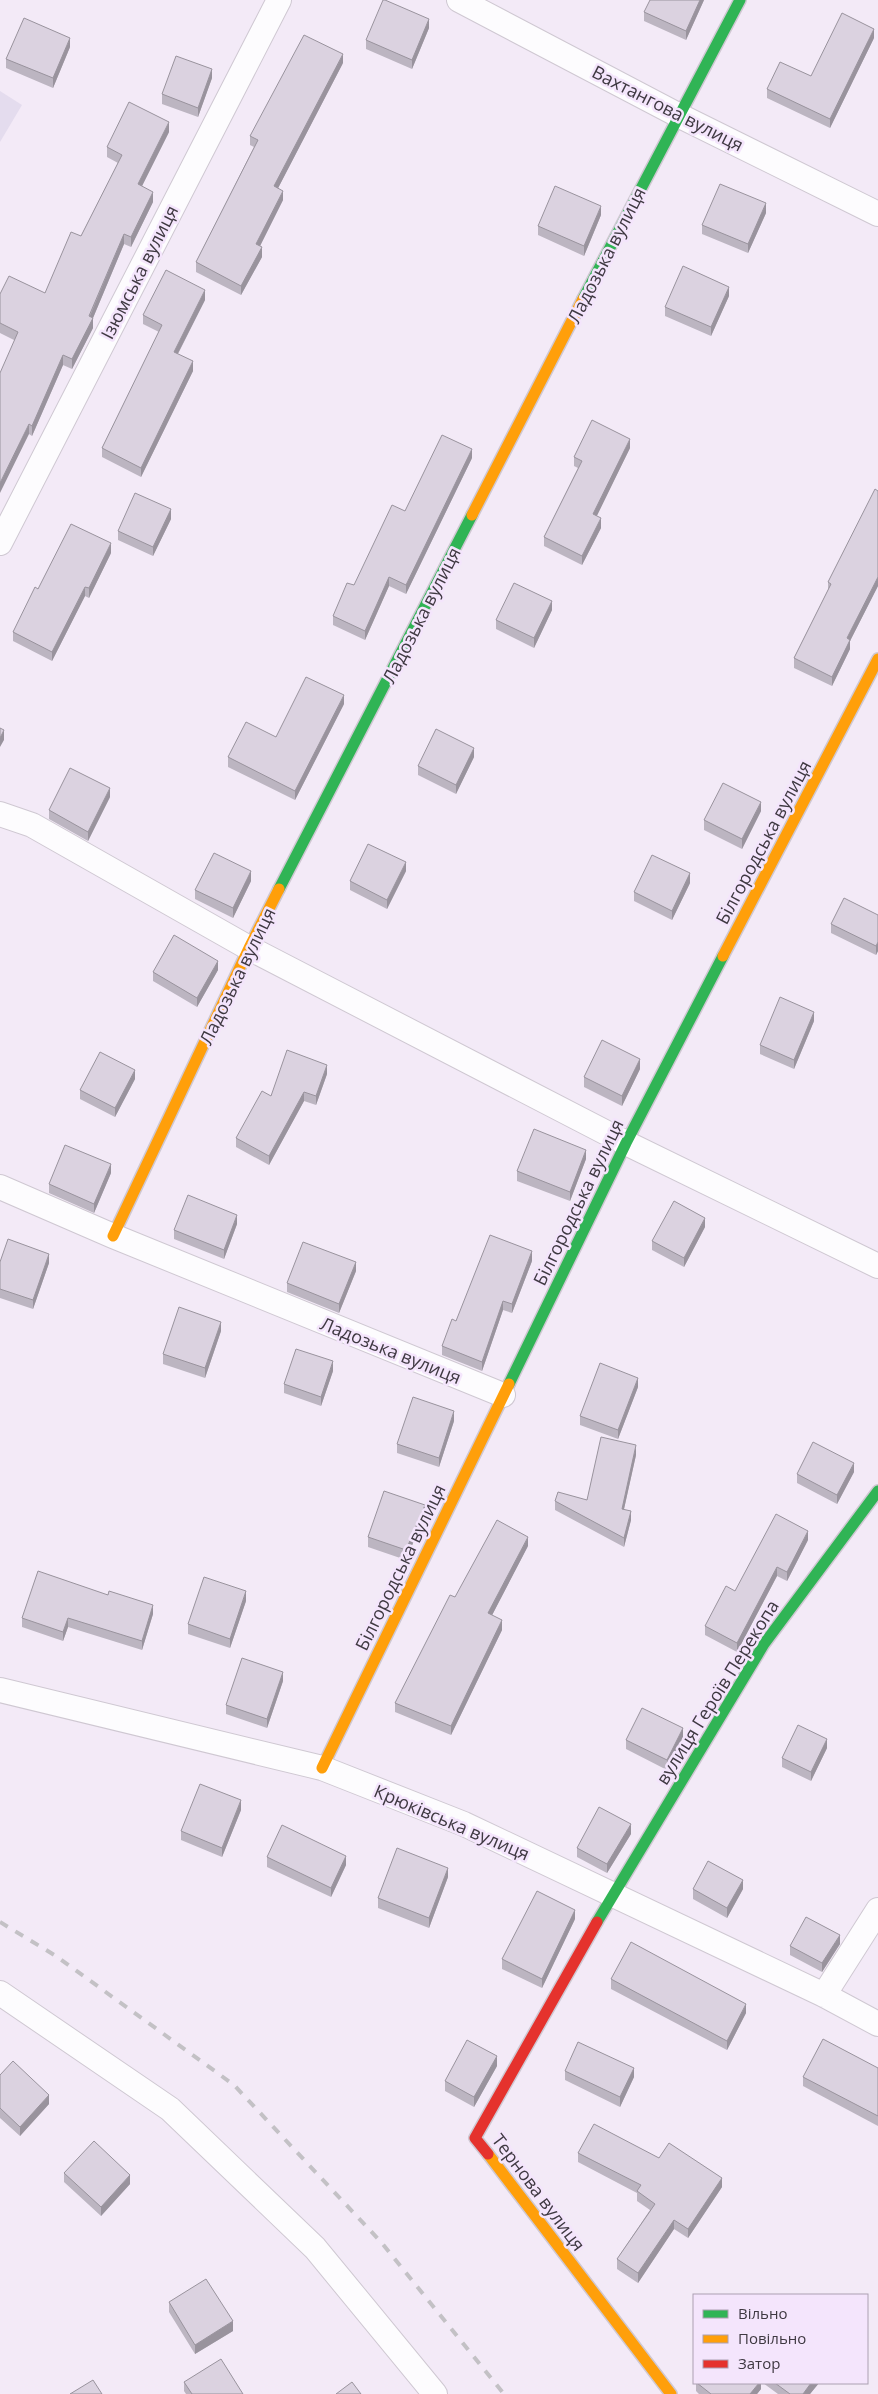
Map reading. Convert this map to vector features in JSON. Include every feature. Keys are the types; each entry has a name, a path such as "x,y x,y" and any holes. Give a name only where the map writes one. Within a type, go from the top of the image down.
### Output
{"street":[{"name":"Ізюмська вулиця","path":"0,543 279,0"},
{"name":"Вахтангова вулиця","path":"459,0 678,115 878,214"},
{"name":"Ладозька вулиця","path":"112,1236 249,948 678,115 740,0"},
{"name":"Білгородська вулиця","path":"322,1768 626,1143 878,659"},
{"path":"0,814 32,825 249,948 626,1143 878,1266"},
{"name":"Ладозька вулиця","path":"0,1187 112,1236 503,1395"},
{"name":"вулиця Героїв Перекопа","path":"613,1894 764,1644 878,1491"},
{"name":"Крюківська вулиця","path":"0,1690 322,1768 464,1824 824,1995 878,2024"},
{"name":"Тернова вулиця","path":"613,1894 475,2138 671,2394"},
{"path":"824,1995 878,1910"},
{"path":"0,1993 170,2109 315,2248 435,2394"}],"shaded area":[{"path":"0,91 22,105 0,142"}],"building":[{"path":"383,0 429,19 412,60 366,40"},
{"path":"650,0 700,0 686,31 644,12"},
{"path":"842,13 874,29 830,119 767,89 780,62 811,76"},
{"path":"24,18 70,38 53,78 6,59"},
{"path":"304,35 343,54 274,186 283,191 256,244 262,247 241,286 196,262 258,140 250,136"},
{"path":"176,56 212,69 198,108 162,94"},
{"path":"129,102 169,122 138,184 153,192 131,237 124,234 89,316 93,318 72,359 63,355 32,426 29,424 0,483 0,373 18,332 0,323 0,294 9,276 45,293 71,232 81,236 122,155 107,147"},
{"path":"720,184 766,203 748,244 702,225"},
{"path":"555,186 601,206 584,246 538,226"},
{"path":"683,266 729,287 711,327 665,307"},
{"path":"166,270 205,290 174,352 193,361 141,468 102,448 162,325 143,315"},
{"path":"592,420 630,439 593,514 601,518 582,556 544,537 582,461 574,457"},
{"path":"442,435 472,449 406,585 389,577 365,631 333,616 347,583 354,585 392,505 405,511"},
{"path":"875,489 878,491 878,577 847,638 850,640 832,677 794,658 831,584 828,582"},
{"path":"135,493 171,509 153,547 118,531"},
{"path":"71,524 111,543 89,588 85,587 52,652 13,632 35,587 38,589"},
{"path":"514,583 552,601 534,638 496,620"},
{"path":"306,677 344,695 295,791 228,757 246,722 276,737"},
{"path":"0,728 4,730 0,738"},
{"path":"436,729 474,748 456,785 418,766"},
{"path":"70,768 110,788 88,832 49,810"},
{"path":"723,783 761,802 742,839 704,820"},
{"path":"368,844 406,862 387,900 350,881"},
{"path":"214,853 251,871 233,908 195,890"},
{"path":"652,855 690,873 672,911 634,892"},
{"path":"844,898 878,915 878,942 876,946 831,924"},
{"path":"174,935 218,961 197,998 153,972"},
{"path":"780,997 814,1012 794,1060 760,1045"},
{"path":"602,1040 640,1059 622,1096 584,1077"},
{"path":"287,1050 327,1065 316,1096 304,1092 269,1156 236,1138 262,1091 271,1096"},
{"path":"100,1052 135,1070 115,1108 80,1090"},
{"path":"534,1129 586,1150 570,1192 517,1171"},
{"path":"65,1145 111,1164 94,1204 49,1184"},
{"path":"188,1195 237,1215 224,1250 174,1230"},
{"path":"674,1201 705,1218 684,1258 652,1241"},
{"path":"490,1235 532,1251 512,1304 503,1301 482,1362 442,1346 452,1319 456,1321"},
{"path":"8,1239 49,1254 33,1300 0,1289 0,1262"},
{"path":"303,1242 356,1262 339,1304 287,1283"},
{"path":"179,1307 221,1322 205,1368 163,1354"},
{"path":"296,1349 333,1361 321,1397 284,1384"},
{"path":"600,1363 638,1378 618,1430 580,1416"},
{"path":"413,1397 454,1411 439,1458 397,1444"},
{"path":"601,1437 636,1445 622,1509 631,1511 624,1538 555,1501 558,1492 587,1500"},
{"path":"813,1442 854,1463 837,1495 797,1474"},
{"path":"384,1491 425,1505 406,1550 368,1537"},
{"path":"776,1514 808,1531 787,1572 777,1567 737,1643 705,1626 726,1586 735,1591"},
{"path":"497,1520 528,1537 488,1613 502,1620 451,1726 395,1703 450,1595 455,1597"},
{"path":"38,1571 108,1595 109,1591 153,1605 142,1641 68,1618 63,1632 22,1618"},
{"path":"204,1577 246,1591 230,1639 188,1624"},
{"path":"242,1658 283,1672 267,1719 226,1705"},
{"path":"642,1708 683,1728 667,1760 626,1740"},
{"path":"798,1725 827,1739 811,1772 782,1758"},
{"path":"200,1784 241,1800 222,1848 181,1831"},
{"path":"599,1807 631,1824 607,1864 577,1848"},
{"path":"282,1825 346,1856 331,1888 267,1857"},
{"path":"397,1848 448,1868 429,1918 378,1898"},
{"path":"708,1861 743,1880 727,1908 693,1889"},
{"path":"537,1891 575,1910 542,1979 502,1959"},
{"path":"806,1917 840,1935 822,1963 790,1946"},
{"path":"631,1942 746,2004 727,2041 611,1979"},
{"path":"823,2039 878,2068 878,2116 803,2077"},
{"path":"467,2040 497,2056 474,2097 445,2081"},
{"path":"578,2042 634,2068 620,2097 565,2071"},
{"path":"13,2061 49,2095 20,2127 0,2108 0,2075"},
{"path":"594,2124 659,2158 669,2143 722,2178 688,2229 674,2220 638,2273 617,2259 655,2204 637,2191 641,2185 578,2153"},
{"path":"94,2141 130,2175 101,2207 64,2173"},
{"path":"206,2279 233,2321 195,2345 169,2302"},
{"path":"221,2359 243,2394 192,2394 184,2382"},
{"path":"93,2380 102,2394 70,2394"},
{"path":"352,2382 361,2394 336,2394"},
{"path":"698,2384 758,2384 750,2394 711,2394"},
{"path":"776,2384 810,2384 803,2394 790,2394"}],"railway":[{"path":"0,1922 56,1956 234,2085 381,2242 504,2394"}],"traffic: fast":[{"path":"583,299 740,0"},
{"path":"279,889 472,515"},
{"path":"509,1384 626,1143 723,956"},
{"path":"597,1922 764,1644 878,1491"}],"traffic: slow":[{"path":"472,515 583,299"},
{"path":"723,956 878,659"},
{"path":"113,1236 249,948 279,889"},
{"path":"322,1768 509,1384"},
{"path":"488,2154 671,2394"}],"traffic: jam":[{"path":"488,2154 475,2138 597,1922"}]}
